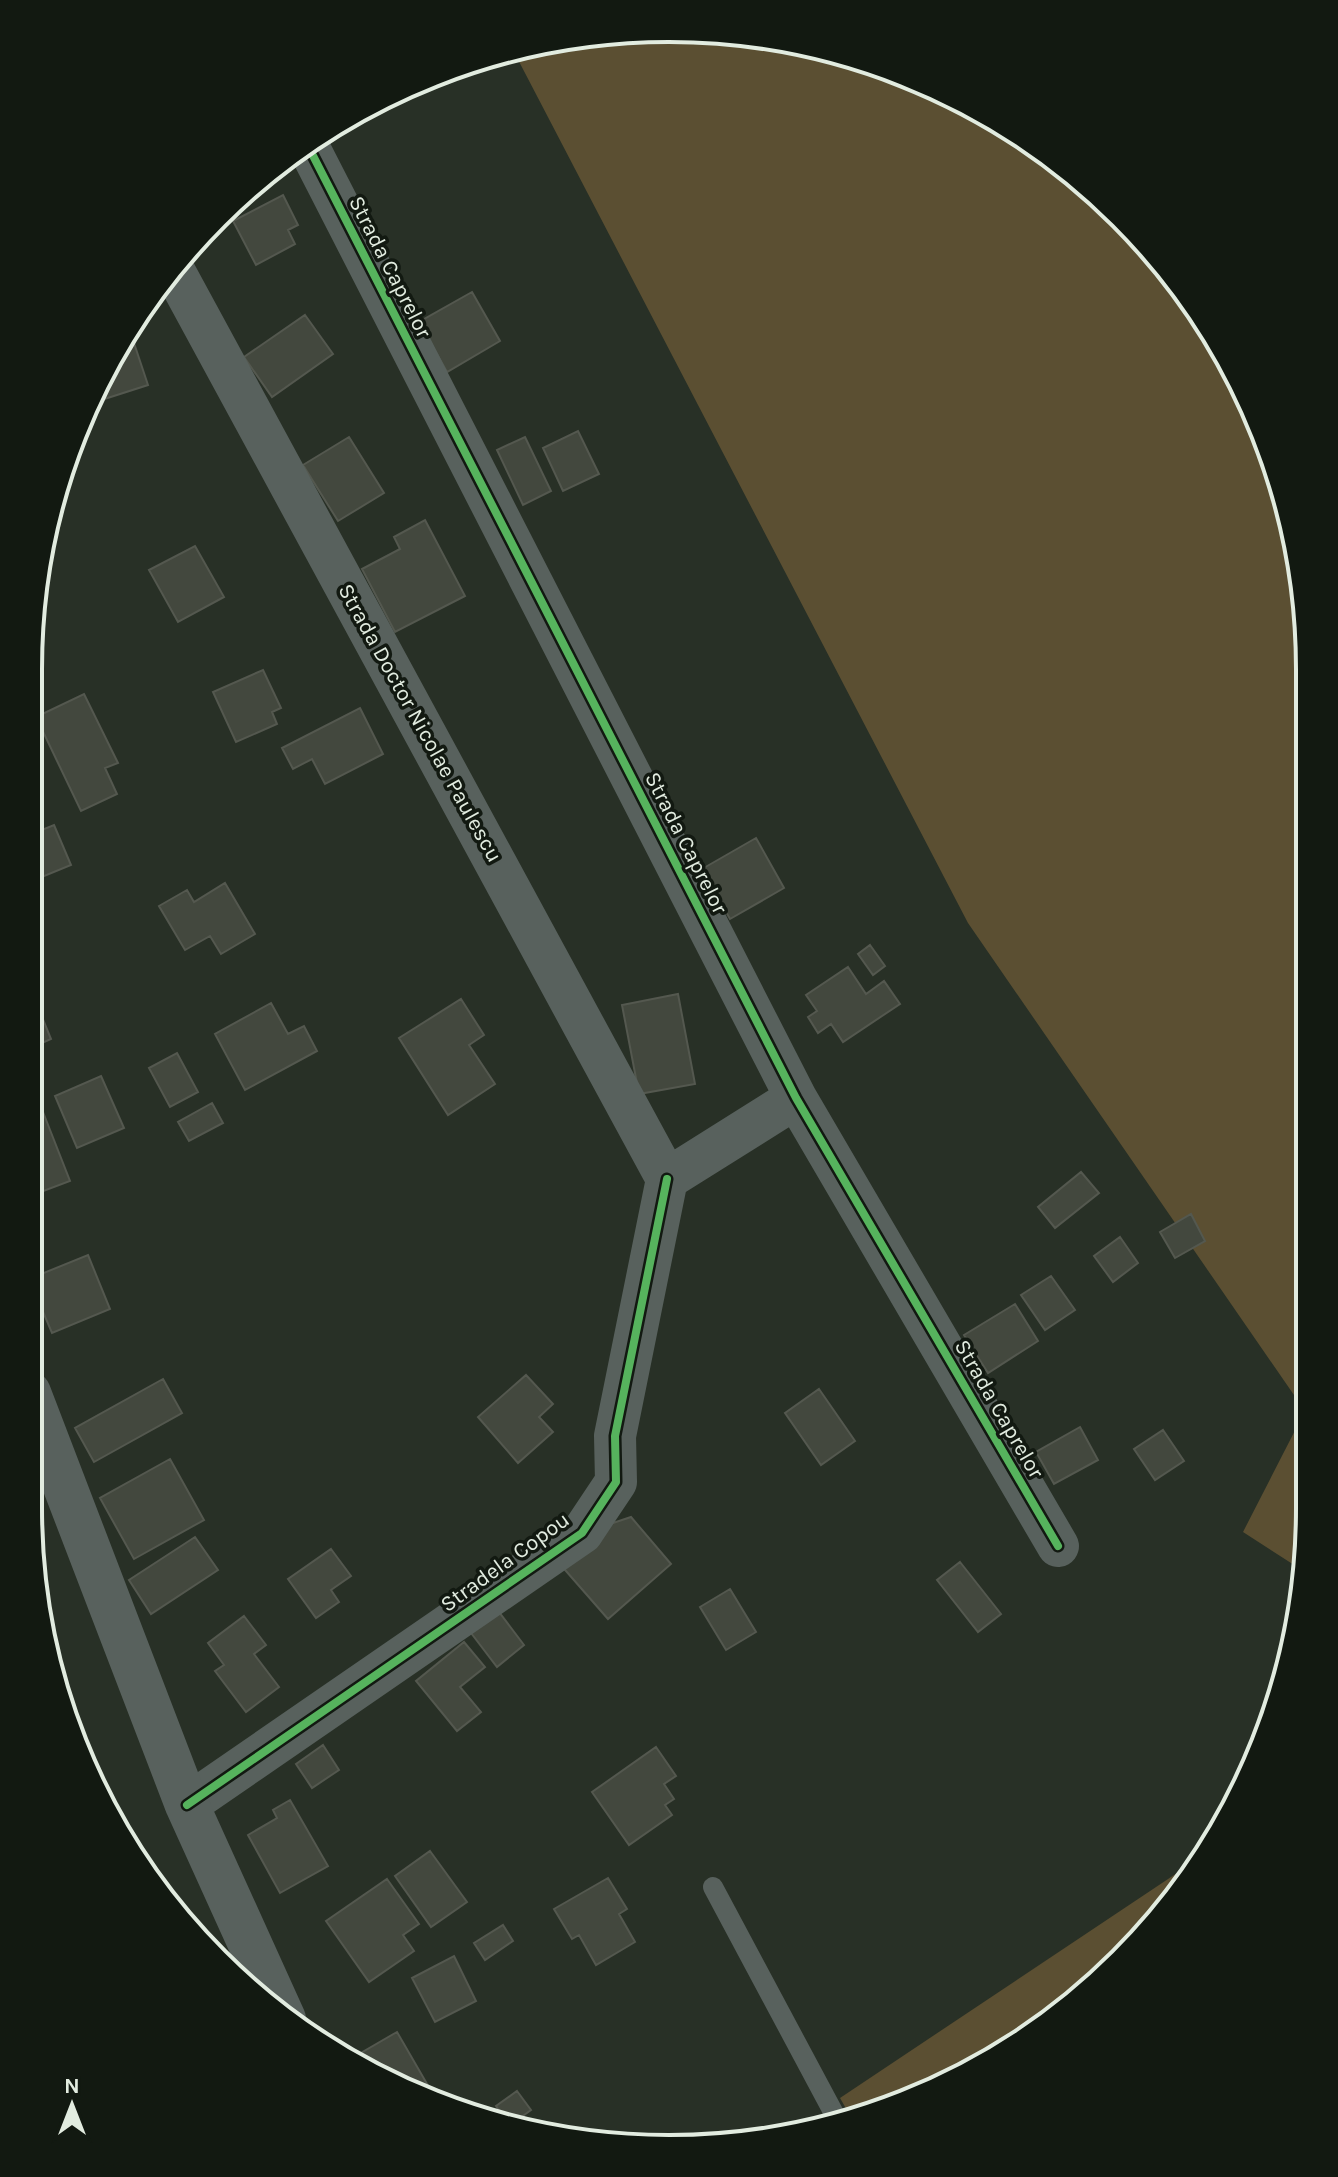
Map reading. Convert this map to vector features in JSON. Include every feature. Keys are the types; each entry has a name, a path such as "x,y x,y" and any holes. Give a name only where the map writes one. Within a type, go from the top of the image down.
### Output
{"street":[{"name":"Strada Caprelor","path":"312,154 796,1098 1058,1546"},
{"name":"Strada Doctor Nicolae Paulescu","path":"179,279 667,1179"},
{"path":"667,1179 796,1098"},
{"name":"Stradela Copou","path":"187,1805 582,1533 616,1482 615,1436 667,1179"},
{"path":"42,1427 187,1805 272,1992"}],"lane":[{"path":"713,1887 834,2113"}],"shaded area":[{"path":"628,43 710,43 751,47 831,63 909,90 982,126 1051,172 1082,198 1112,226 1166,287 1212,356 1263,467 1284,547 1295,628 1296,1398 968,923 518,60 587,47"},
{"path":"1296,1429 1293,1565 1243,1532"},
{"path":"1179,1872 1112,1951 1051,2005 1017,2029 946,2070 871,2102 846,2109 840,2098"}],"building":[{"path":"283,195 298,225 288,230 295,244 256,265 233,221"},
{"path":"472,292 500,341 447,372 419,322"},
{"path":"305,315 333,354 272,397 244,357"},
{"path":"134,343 148,385 104,399"},
{"path":"578,431 599,474 563,491 543,448"},
{"path":"349,437 384,493 338,521 303,465"},
{"path":"525,437 551,491 523,505 497,450"},
{"path":"425,520 465,596 395,632 362,569 400,549 394,537"},
{"path":"195,546 224,597 178,622 149,570"},
{"path":"263,670 281,708 272,712 277,724 236,742 213,692"},
{"path":"84,694 118,763 105,768 117,794 81,811 42,730 42,714"},
{"path":"360,708 383,754 325,784 312,759 293,769 282,748"},
{"path":"54,825 71,865 42,877 42,830"},
{"path":"756,838 784,888 730,919 702,869"},
{"path":"225,883 255,934 221,954 210,936 185,950 159,906 187,890 194,902"},
{"path":"870,945 885,966 873,975 858,954"},
{"path":"848,967 866,994 884,981 900,1004 843,1042 831,1024 818,1033 808,1017 817,1011 806,995"},
{"path":"678,994 695,1084 639,1094 622,1005"},
{"path":"461,999 484,1035 469,1045 495,1084 448,1115 399,1038"},
{"path":"271,1003 288,1034 304,1026 317,1051 245,1090 215,1034"},
{"path":"42,1017 51,1039 42,1043"},
{"path":"177,1053 198,1092 170,1107 149,1068"},
{"path":"101,1076 124,1128 77,1148 55,1096"},
{"path":"212,1103 223,1123 189,1141 178,1122"},
{"path":"42,1112 70,1181 42,1192"},
{"path":"1081,1172 1099,1193 1055,1228 1038,1207"},
{"path":"1191,1214 1205,1241 1175,1258 1160,1232"},
{"path":"1120,1237 1138,1263 1113,1282 1094,1256"},
{"path":"88,1255 110,1309 52,1333 42,1310 42,1274"},
{"path":"1051,1276 1075,1310 1045,1330 1021,1295"},
{"path":"1015,1304 1038,1341 988,1373 964,1335"},
{"path":"526,1375 553,1404 539,1417 553,1432 518,1463 478,1417"},
{"path":"163,1379 182,1413 94,1462 75,1428"},
{"path":"819,1389 855,1441 821,1465 785,1413"},
{"path":"1080,1427 1098,1460 1054,1484 1036,1452"},
{"path":"1163,1430 1184,1461 1155,1480 1134,1449"},
{"path":"170,1459 204,1520 134,1559 100,1498"},
{"path":"631,1517 671,1564 608,1619 559,1563 601,1527"},
{"path":"195,1537 218,1570 151,1614 129,1580"},
{"path":"331,1549 351,1576 331,1590 339,1602 316,1618 288,1579"},
{"path":"960,1562 1001,1614 978,1632 937,1580"},
{"path":"730,1589 756,1632 726,1650 700,1607"},
{"path":"496,1608 524,1645 497,1667 468,1629"},
{"path":"244,1616 266,1645 254,1654 279,1687 246,1712 215,1671 224,1665 208,1643"},
{"path":"464,1642 485,1667 460,1687 481,1712 457,1731 416,1681"},
{"path":"323,1745 339,1770 312,1788 296,1764"},
{"path":"656,1747 676,1776 664,1784 674,1799 665,1805 672,1815 629,1845 592,1792"},
{"path":"290,1800 328,1866 280,1893 248,1835 277,1818 273,1810"},
{"path":"430,1851 467,1902 431,1927 395,1876"},
{"path":"608,1878 627,1909 619,1914 635,1942 596,1965 579,1935 572,1939 554,1909"},
{"path":"387,1879 419,1924 403,1935 414,1951 369,1982 326,1921"},
{"path":"503,1925 513,1941 485,1960 474,1943"},
{"path":"454,1956 476,2001 435,2022 412,1978"},
{"path":"397,2032 429,2087 392,2070 360,2054"},
{"path":"517,2091 531,2110 521,2117 501,2112 496,2106"}],"cycle path":[{"path":"312,154 796,1098 1058,1546"},
{"path":"187,1805 582,1533 616,1482 615,1436 667,1179"}]}
